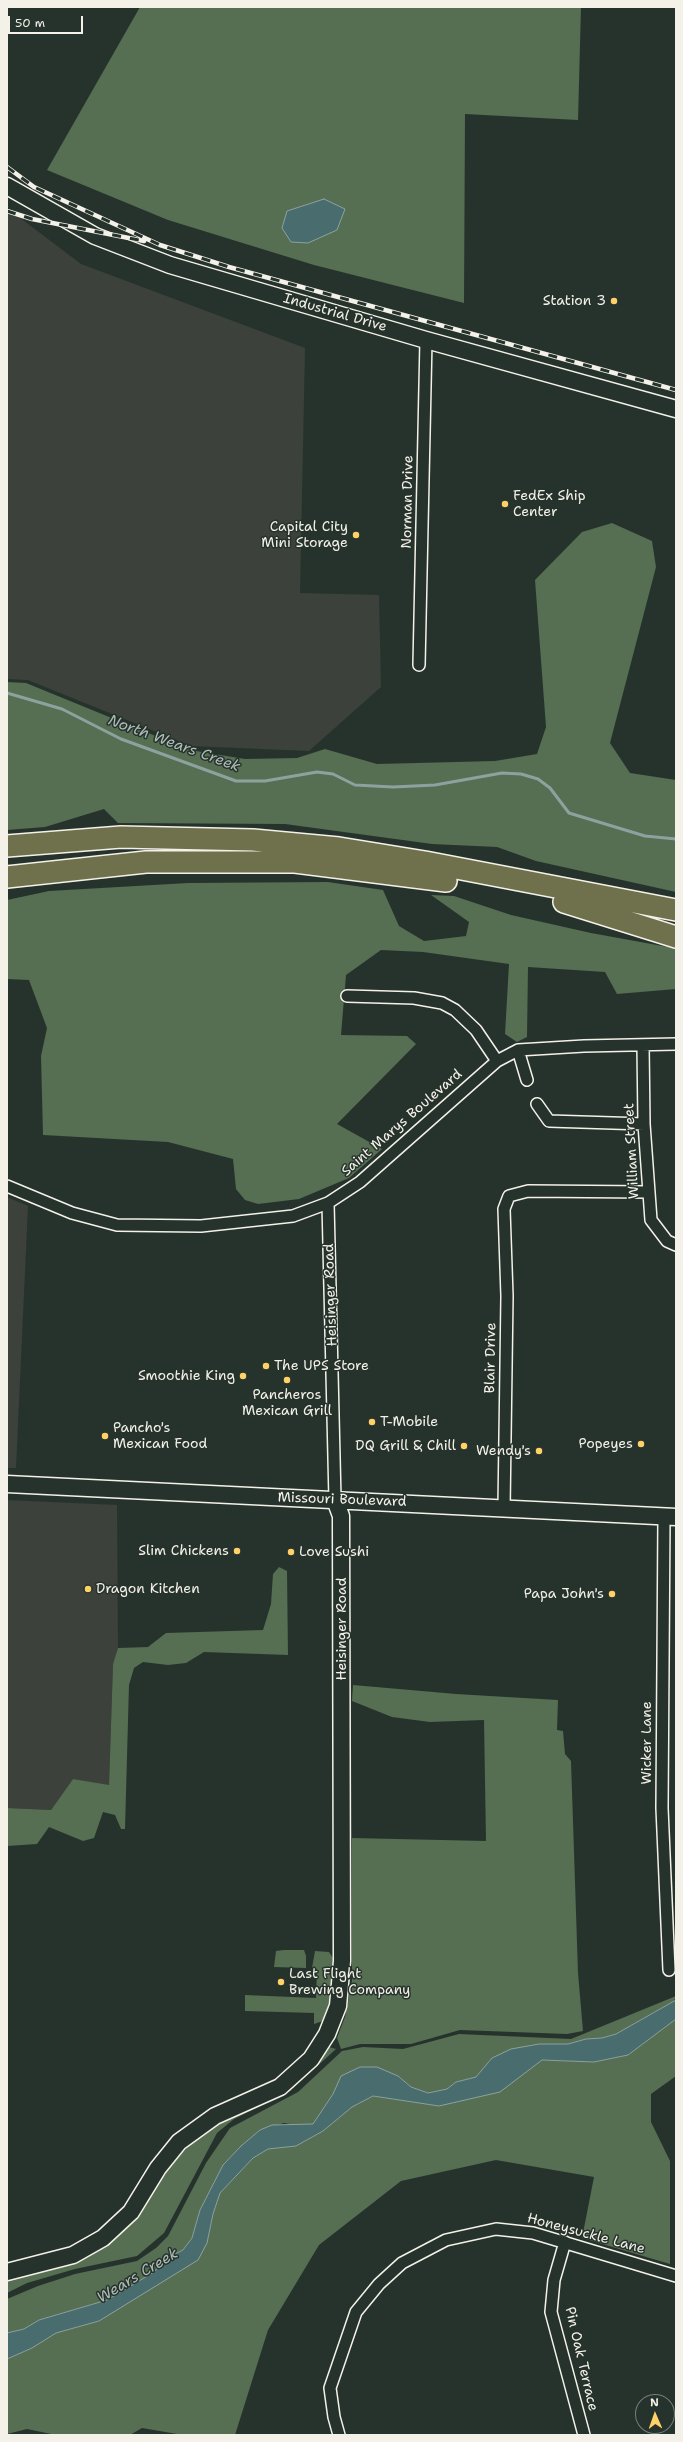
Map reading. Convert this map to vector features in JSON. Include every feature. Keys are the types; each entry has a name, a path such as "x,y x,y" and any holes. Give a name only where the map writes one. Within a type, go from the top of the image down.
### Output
{"highway":[{"path":"7,846 121,837 253,840 339,848 418,861 676,910"},
{"path":"7,877 146,862 295,862 423,876 564,902 676,925"},
{"path":"590,894 676,903"},
{"path":"564,902 676,937"}],"main road":[{"name":"Industrial Drive","path":"7,186 95,236 170,265 426,340 676,409"},
{"name":"Missouri Boulevard","path":"7,1484 670,1517"},
{"name":"Heisinger Road","path":"7,2272 73,2255 103,2238 131,2212 158,2168 179,2142 215,2116 280,2087 297,2074 311,2059 324,2040 338,2006 341,1983 341,1516 336,1500"}],"street":[{"name":"Norman Drive","path":"419,665 426,340"},
{"path":"347,996 414,998 442,1003 455,1010 476,1030 497,1061"},
{"name":"Saint Marys Boulevard","path":"7,1186 72,1213 117,1225 201,1226 293,1216 328,1203 360,1182 497,1061 518,1050 676,1044"},
{"name":"William Street","path":"643,1045 644,1124 651,1220 667,1241 676,1245"},
{"path":"518,1050 527,1080"},
{"path":"537,1104 549,1121 644,1124"},
{"name":"Blair Drive","path":"504,1508 507,1296 504,1209 509,1196 528,1191 648,1192"},
{"name":"Heisinger Road","path":"328,1203 336,1500"},
{"name":"Wicker Lane","path":"669,1970 662,1808 670,1517"},
{"name":"Honeysuckle Lane","path":"339,2435 334,2417 330,2388 341,2350 356,2312 379,2284 402,2263 446,2240 496,2229 533,2233 676,2276"},
{"name":"Pin Oak Terrace","path":"565,2242 554,2280 551,2312 584,2435"}],"shaded area":[{"path":"7,208 81,264 305,348 300,593 379,595 381,687 309,751 191,746 28,680 7,679"},
{"path":"7,1197 28,1206 16,1468 7,1468"},
{"path":"7,1500 117,1505 118,1652 113,1664 109,1786 73,1779 51,1810 7,1808"}],"green space":[{"path":"140,7 581,7 578,120 465,114 464,303 314,265 168,220 47,170"},
{"path":"612,523 652,541 656,567 610,743 630,773 676,780 676,892 536,861 497,847 432,844 285,824 118,823 104,809 45,827 7,830 7,682 26,683 190,750 245,759 297,758 325,749 377,764 495,761 537,754 546,727 535,580 582,532"},
{"path":"328,882 383,890 399,926 424,941 466,936 469,922 431,895 454,896 511,915 591,933 676,949 676,989 617,994 605,972 528,967 527,1037 517,1042 505,1034 509,964 423,952 381,950 346,975 341,1035 407,1036 416,1044 337,1124 382,1149 349,1178 299,1199 258,1204 245,1200 236,1189 233,1159 168,1142 43,1135 41,1056 47,1028 29,980 7,979 7,900 49,891 188,883"},
{"path":"279,1567 287,1571 288,1655 204,1652 186,1663 168,1665 143,1662 134,1668 129,1685 125,1829 121,1829 115,1815 103,1812 94,1838 83,1841 49,1827 37,1844 7,1846 7,1808 51,1810 73,1779 109,1785 113,1664 118,1648 148,1647 166,1633 263,1630 271,1604 273,1574"},
{"path":"353,1685 456,1694 558,1700 557,1730 563,1731 565,1754 571,1761 578,1973 583,2031 567,2034 460,2030 411,2044 360,2044 341,2049 337,2038 345,2017 352,1981 352,1838 486,1841 484,1720 430,1722 392,1717 352,1701"},
{"path":"304,1950 306,1956 306,1968 274,1967 276,1951"},
{"path":"315,1951 329,1952 333,1958 333,1993 323,2021 314,2024 314,2013 245,2011 245,1995 316,1998 317,1969 312,1968"},
{"path":"676,1996 674,2001 616,2034 602,2038 586,2039 568,2044 539,2044 492,2058 476,2077 456,2082 447,2089 428,2093 411,2087 398,2076 333,2094 313,2124 301,2126 284,2123 260,2130 241,2146 223,2165 200,2210 192,2238 183,2250 165,2259 154,2272 107,2300 39,2320 24,2329 7,2333 7,2299 38,2286 75,2274 137,2261 156,2248 168,2236 206,2163 230,2128 298,2092 342,2051 363,2047 403,2049 459,2034 571,2039"},
{"path":"676,2019 676,2076 651,2094 651,2122 670,2161 670,2264 582,2238 594,2177 496,2160 401,2181 319,2245 268,2330 235,2435 183,2435 142,2428 130,2435 56,2435 27,2429 7,2434 7,2359 32,2348 56,2333 99,2321 207,2243 213,2214 220,2193 253,2158 268,2149 296,2146 323,2131 352,2107 373,2096 439,2106 532,2067 542,2060 594,2062 628,2055"},
{"path":"329,2047 336,2049 290,2091 234,2119 217,2133 164,2233 137,2256 75,2269 27,2283 7,2293 7,2281 64,2266 103,2248 133,2222 167,2170 192,2142 219,2122 295,2085 307,2074"}],"water":[{"path":"324,199 345,209 337,230 308,243 291,242 282,228 287,211"},
{"path":"676,2000 676,2019 628,2055 594,2062 542,2060 500,2092 439,2106 373,2096 352,2107 323,2131 296,2146 268,2149 253,2158 220,2193 213,2214 207,2243 198,2260 99,2321 56,2333 32,2348 7,2359 7,2333 24,2329 39,2320 107,2300 154,2272 165,2259 183,2250 192,2238 200,2210 223,2165 241,2146 260,2130 272,2125 313,2124 333,2094 341,2076 360,2067 377,2067 398,2076 411,2087 428,2093 447,2089 456,2082 476,2077 492,2058 511,2049 539,2044 568,2044 586,2039 602,2038 616,2034"}],"waterway":[{"name":"North Wears Creek","path":"7,693 62,709 121,739 236,781 265,781 317,772 333,774 355,785 393,787 435,785 502,773 521,774 538,779 550,788 569,813 645,836 676,839"}],"railway":[{"path":"7,167 34,187 160,245 229,267 676,390"},
{"path":"7,211 32,219 144,241"}],"place":[{"name":"Station 3","path":"614,301"},
{"name":"FedEx Ship Center","path":"505,504"},
{"name":"Capital City Mini Storage","path":"356,535"},
{"name":"The UPS Store","path":"266,1366"},
{"name":"Smoothie King","path":"243,1376"},
{"name":"Pancheros Mexican Grill","path":"287,1380"},
{"name":"T-Mobile","path":"372,1422"},
{"name":"Pancho's Mexican Food","path":"105,1436"},
{"name":"Popeyes","path":"641,1444"},
{"name":"DQ Grill & Chill","path":"464,1446"},
{"name":"Wendy's","path":"539,1451"},
{"name":"Slim Chickens","path":"237,1551"},
{"name":"Love Sushi","path":"291,1552"},
{"name":"Dragon Kitchen","path":"88,1589"},
{"name":"Papa John's","path":"612,1594"},
{"name":"Last Flight Brewing Company","path":"281,1982"}],"water label":[{"name":"Wears Creek","path":"138,2276"}]}
